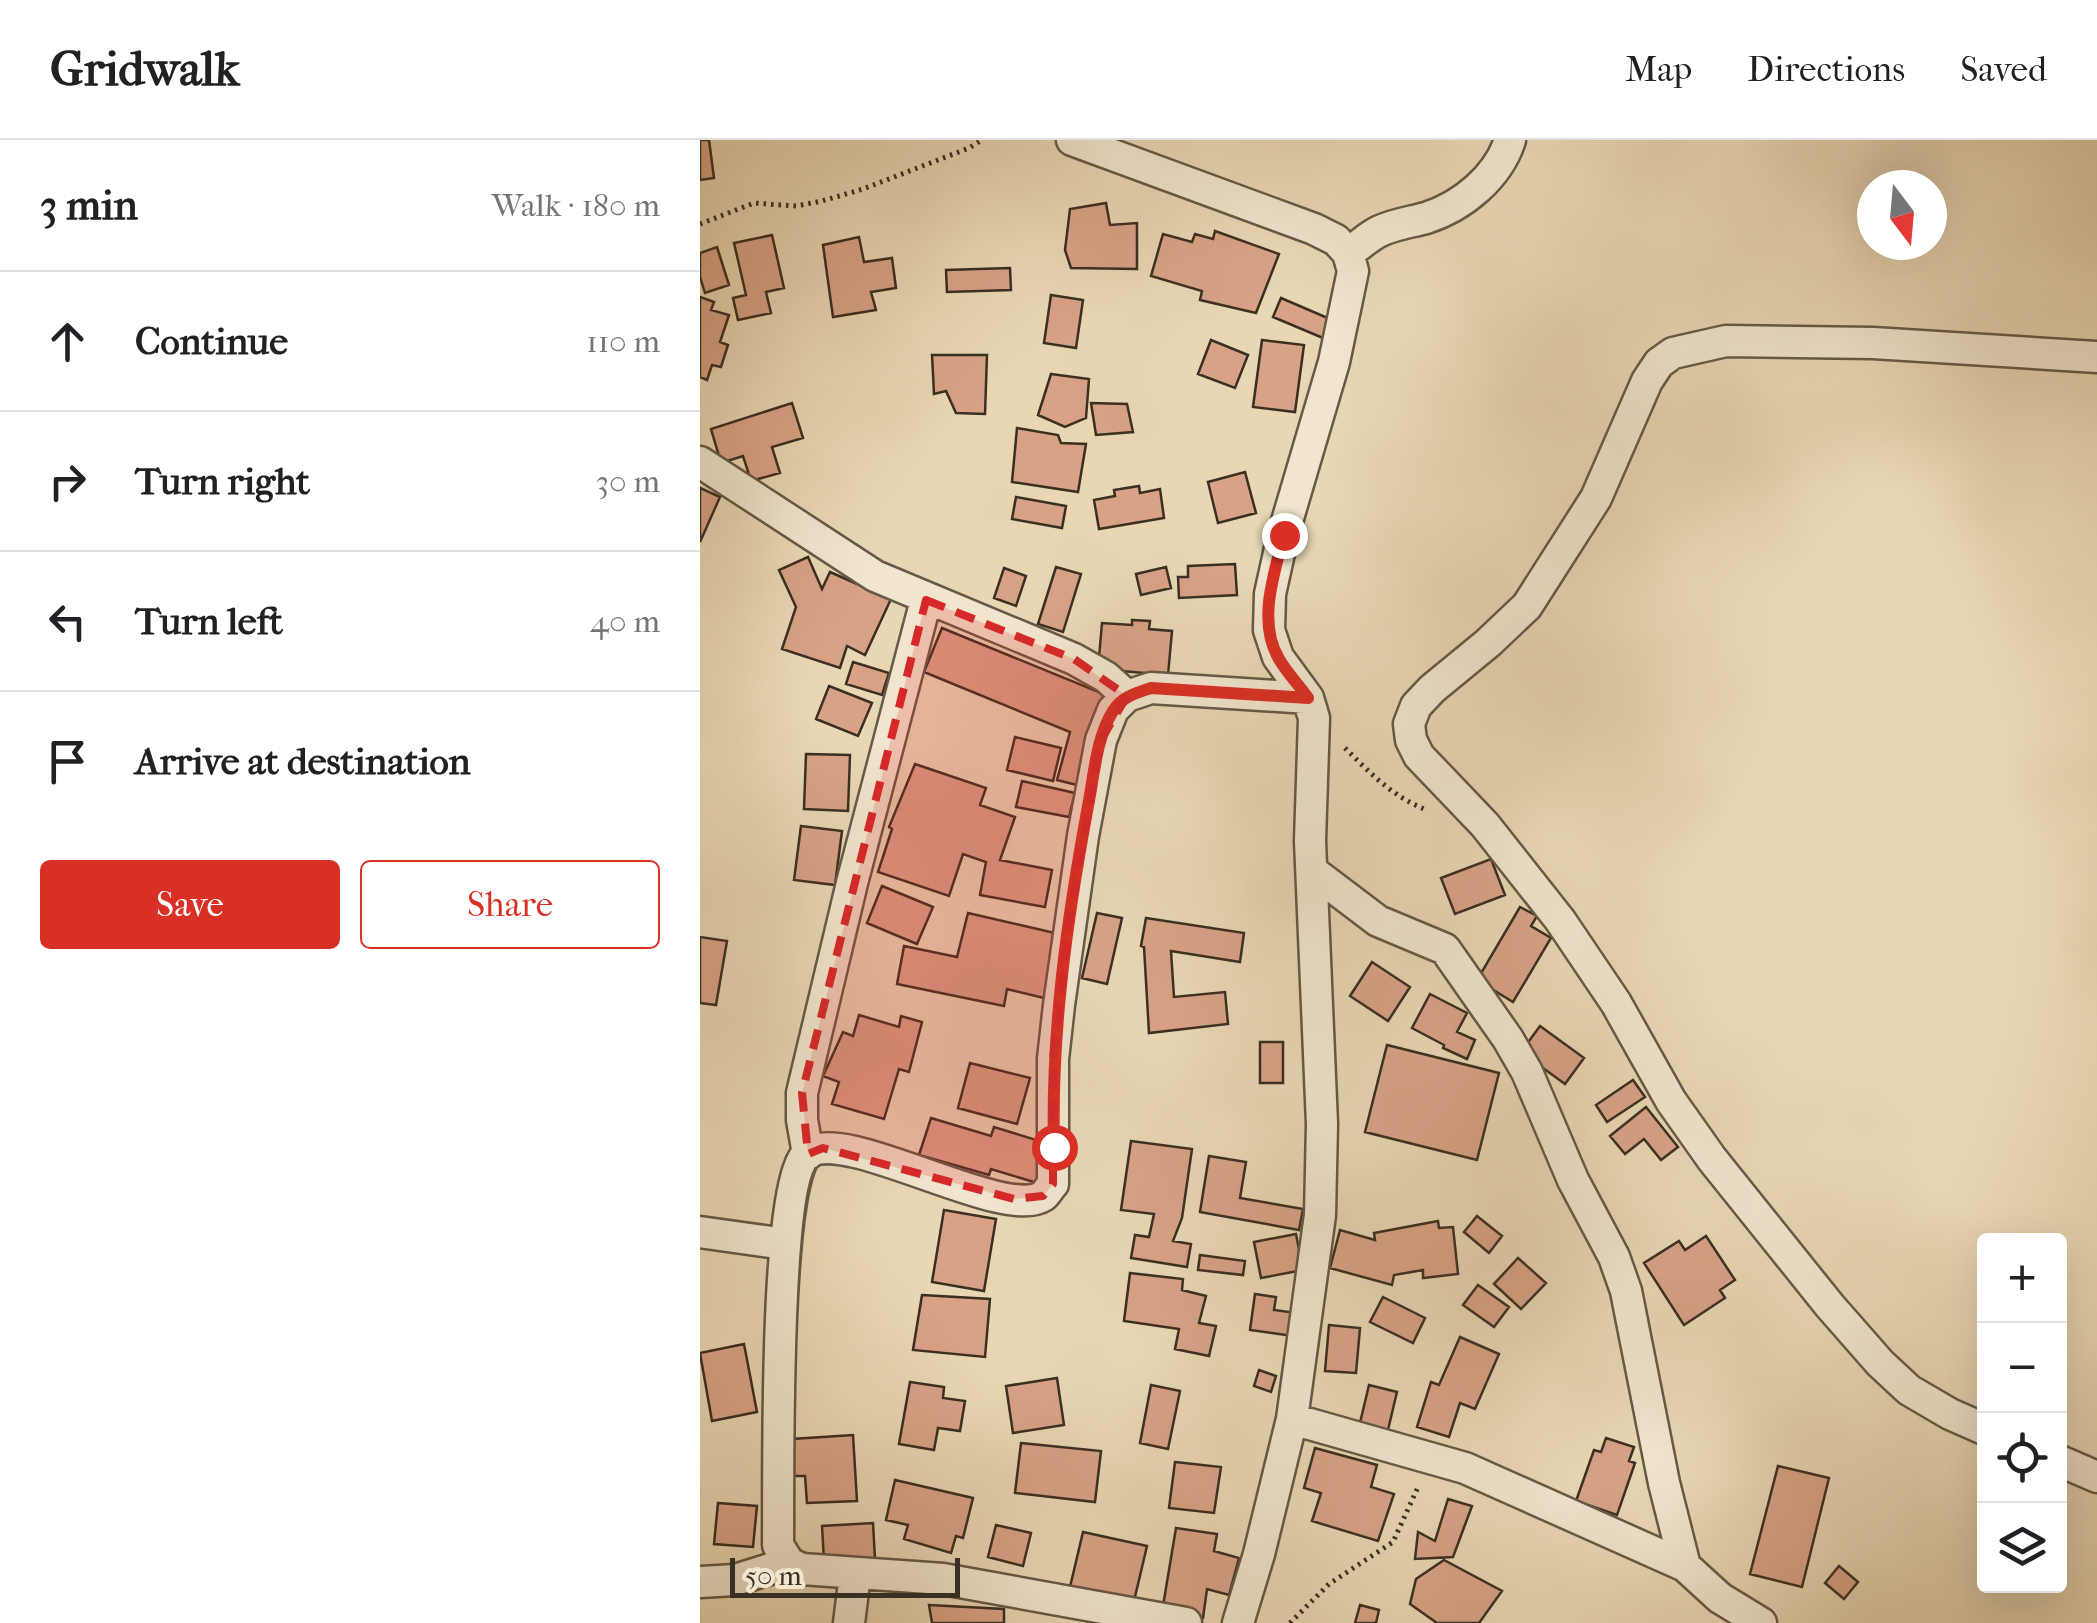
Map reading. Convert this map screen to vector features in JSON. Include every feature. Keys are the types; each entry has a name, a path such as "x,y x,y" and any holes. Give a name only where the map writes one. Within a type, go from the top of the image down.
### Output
{"street":[{"path":"1075,140 1314,229 1336,240 1348,253 1354,271 1334,362 1303,461 1270,594 1269,630 1278,658 1311,708 1312,872 1322,1124 1320,1215 1292,1419 1238,1623"},
{"path":"1348,253 1384,229 1430,217 1465,197 1488,180 1504,158 1510,140"},
{"path":"1977,1426 1909,1390 1830,1306 1712,1159 1671,1101 1616,1003 1560,920 1485,824 1419,756 1409,724 1424,697 1488,644 1536,593 1596,498 1647,381 1659,363 1673,354 1726,341 1872,343 2097,357"},
{"path":"700,462 875,576 1074,659 1106,677 1127,696"},
{"path":"808,1154 802,1093 926,600"},
{"path":"789,1564 778,1545 781,1321 785,1244 798,1166 808,1154 823,1148 850,1150 960,1186 1014,1199 1043,1196 1052,1184 1053,1059 1069,922 1101,740 1113,710 1127,696 1151,688 1311,708"},
{"path":"1312,872 1378,922 1444,949 1527,1072 1572,1180 1614,1257 1626,1291 1664,1482 1686,1566"},
{"path":"700,1232 785,1244"},
{"path":"1292,1419 1464,1468 1686,1566 1720,1598 1761,1623"},
{"path":"2067,1464 2097,1477"},
{"path":"700,1582 735,1580 789,1564 802,1569 960,1582 1186,1623"},
{"path":"848,1623 854,1574"}],"path":[{"path":"700,224 754,202 796,206 862,189 982,140"},
{"path":"1311,708 1388,788 1427,810"},
{"path":"1290,1623 1329,1584 1393,1542 1430,1459"}],"highlighted area":[{"path":"926,600 1074,659 1127,696 1101,740 1069,922 1053,1059 1053,1184 1043,1196 1014,1199 823,1148 808,1154 802,1093"}],"building":[{"path":"700,140 709,140 714,178 700,180"},
{"path":"1106,203 1110,225 1137,223 1137,269 1071,268 1065,250 1070,209"},
{"path":"1215,231 1279,254 1256,313 1200,300 1202,291 1151,276 1163,234 1192,242 1195,234 1213,239"},
{"path":"772,235 784,288 766,292 771,313 738,320 733,298 746,295 734,243"},
{"path":"859,237 864,262 892,258 896,288 871,292 876,310 833,317 823,245"},
{"path":"717,247 729,285 705,293 700,253"},
{"path":"1010,268 1011,290 947,292 946,270"},
{"path":"1051,295 1083,300 1076,348 1044,343"},
{"path":"700,297 714,302 711,310 729,315 720,342 728,345 721,367 712,365 707,380 700,377"},
{"path":"1281,298 1330,319 1323,338 1273,317"},
{"path":"1211,340 1248,355 1235,388 1198,374"},
{"path":"1262,340 1304,345 1295,412 1253,407"},
{"path":"932,355 987,355 985,414 956,413 946,391 934,394"},
{"path":"1051,374 1089,379 1086,418 1065,427 1038,415"},
{"path":"792,403 803,438 772,447 780,473 751,481 743,456 721,463 711,429"},
{"path":"1091,403 1127,404 1133,432 1096,435"},
{"path":"1017,428 1058,435 1061,443 1086,444 1078,492 1012,482"},
{"path":"1245,472 1256,513 1218,523 1208,482"},
{"path":"1139,486 1140,493 1160,489 1164,518 1099,529 1094,500 1115,496 1114,490"},
{"path":"700,488 720,497 700,542"},
{"path":"1016,497 1066,506 1062,528 1012,519"},
{"path":"808,557 822,589 830,572 891,599 865,655 847,646 840,668 782,649 796,607 779,570"},
{"path":"1235,564 1237,595 1179,598 1178,577 1188,577 1188,566"},
{"path":"1056,567 1081,574 1063,632 1038,624"},
{"path":"1166,567 1171,588 1141,595 1136,574"},
{"path":"1004,568 1026,576 1016,606 994,598"},
{"path":"1132,620 1150,621 1149,629 1172,631 1168,675 1098,669 1102,623 1132,625"},
{"path":"942,628 1106,695 1081,786 1057,780 1070,732 924,672"},
{"path":"853,662 889,673 882,695 846,684"},
{"path":"829,686 872,703 858,736 816,719"},
{"path":"1015,737 1061,748 1053,781 1007,770"},
{"path":"806,754 850,755 848,811 804,809"},
{"path":"915,764 986,788 980,805 1015,817 1000,860 1052,870 1045,907 980,895 986,862 963,854 949,896 878,872 892,829 889,827"},
{"path":"1022,781 1075,793 1069,817 1016,807"},
{"path":"801,826 842,831 835,885 794,880"},
{"path":"1491,859 1505,895 1455,914 1441,878"},
{"path":"882,886 933,907 917,944 867,923"},
{"path":"1520,907 1537,916 1531,926 1551,938 1513,1002 1477,980"},
{"path":"968,913 1059,934 1044,998 1007,989 1004,1006 897,984 904,946 957,957"},
{"path":"1097,913 1122,918 1107,984 1082,978"},
{"path":"1146,918 1244,933 1240,962 1171,951 1174,997 1225,992 1228,1024 1149,1033 1141,946"},
{"path":"700,937 727,941 716,1005 700,1003"},
{"path":"1372,962 1410,987 1388,1021 1350,996"},
{"path":"1430,994 1467,1013 1457,1032 1475,1040 1467,1059 1412,1028"},
{"path":"859,1015 899,1027 901,1016 922,1022 909,1072 899,1069 884,1119 832,1104 839,1082 823,1076 843,1032 853,1036"},
{"path":"1540,1026 1584,1058 1565,1084 1521,1052"},
{"path":"1260,1042 1283,1042 1283,1083 1260,1083"},
{"path":"1387,1045 1499,1073 1477,1160 1365,1132"},
{"path":"970,1063 1030,1078 1017,1124 958,1108"},
{"path":"1633,1080 1645,1097 1607,1122 1596,1105"},
{"path":"1646,1107 1678,1147 1661,1160 1644,1139 1625,1154 1610,1136"},
{"path":"931,1118 991,1136 994,1127 1049,1144 1037,1183 991,1169 989,1175 919,1155"},
{"path":"1131,1141 1192,1149 1182,1218 1173,1241 1191,1244 1187,1267 1131,1258 1135,1235 1149,1237 1154,1214 1121,1210"},
{"path":"1209,1156 1246,1162 1240,1198 1303,1209 1299,1230 1200,1212"},
{"path":"944,1210 996,1219 984,1291 932,1282"},
{"path":"1477,1216 1502,1236 1489,1253 1464,1232"},
{"path":"1438,1221 1439,1228 1453,1227 1458,1274 1423,1278 1423,1270 1394,1275 1392,1285 1330,1268 1340,1230 1375,1240 1374,1233"},
{"path":"1296,1234 1303,1270 1261,1278 1254,1242"},
{"path":"1706,1236 1735,1280 1720,1290 1725,1298 1684,1325 1644,1263 1679,1241 1685,1250"},
{"path":"1200,1255 1245,1261 1243,1275 1198,1270"},
{"path":"1518,1258 1546,1283 1521,1309 1494,1284"},
{"path":"1130,1273 1183,1279 1182,1290 1206,1296 1199,1323 1216,1326 1209,1356 1175,1349 1179,1329 1124,1321"},
{"path":"1478,1285 1509,1307 1494,1327 1463,1305"},
{"path":"1255,1294 1276,1297 1274,1310 1304,1314 1301,1337 1250,1330"},
{"path":"922,1295 990,1299 985,1357 913,1350"},
{"path":"1383,1297 1425,1318 1413,1343 1370,1322"},
{"path":"1329,1325 1360,1328 1356,1373 1325,1371"},
{"path":"1460,1337 1499,1354 1475,1409 1460,1403 1449,1437 1417,1427 1431,1382 1439,1385"},
{"path":"744,1344 757,1412 712,1421 700,1353"},
{"path":"1259,1370 1276,1376 1271,1392 1254,1386"},
{"path":"1057,1378 1064,1425 1013,1433 1006,1386"},
{"path":"910,1382 944,1387 943,1398 965,1401 960,1431 938,1428 934,1450 899,1444"},
{"path":"1151,1385 1180,1391 1168,1449 1140,1443"},
{"path":"1369,1385 1397,1392 1387,1434 1359,1427"},
{"path":"853,1435 857,1501 807,1503 805,1476 794,1476 792,1439"},
{"path":"1606,1438 1634,1447 1629,1461 1635,1463 1617,1515 1576,1501 1594,1450 1601,1452"},
{"path":"1021,1443 1101,1451 1095,1502 1015,1493"},
{"path":"1315,1448 1377,1465 1371,1487 1394,1494 1378,1541 1312,1521 1321,1493 1304,1488"},
{"path":"1175,1462 1221,1467 1214,1513 1169,1508"},
{"path":"1778,1466 1829,1478 1802,1587 1750,1574"},
{"path":"895,1480 973,1498 963,1538 956,1536 951,1553 904,1539 908,1525 886,1520"},
{"path":"1448,1499 1472,1506 1453,1557 1415,1559 1418,1532 1435,1541"},
{"path":"718,1503 757,1506 753,1547 714,1544"},
{"path":"873,1523 875,1559 824,1561 822,1526"},
{"path":"996,1525 1031,1533 1023,1566 988,1557"},
{"path":"1176,1528 1217,1534 1214,1551 1239,1558 1229,1595 1207,1589 1203,1618 1162,1612"},
{"path":"1083,1532 1147,1546 1134,1601 1070,1587"},
{"path":"1444,1560 1502,1591 1479,1623 1437,1623 1410,1604 1416,1579"},
{"path":"1839,1566 1858,1582 1844,1599 1825,1583"},
{"path":"929,1605 1004,1609 1004,1623 932,1623"},
{"path":"1360,1605 1379,1610 1376,1623 1355,1623"}],"route":[{"path":"1054,1147 1053,1059 1058,1005 1101,740 1113,710 1127,696 1151,688 1308,698 1278,658 1269,630 1270,594 1284,535"}]}
